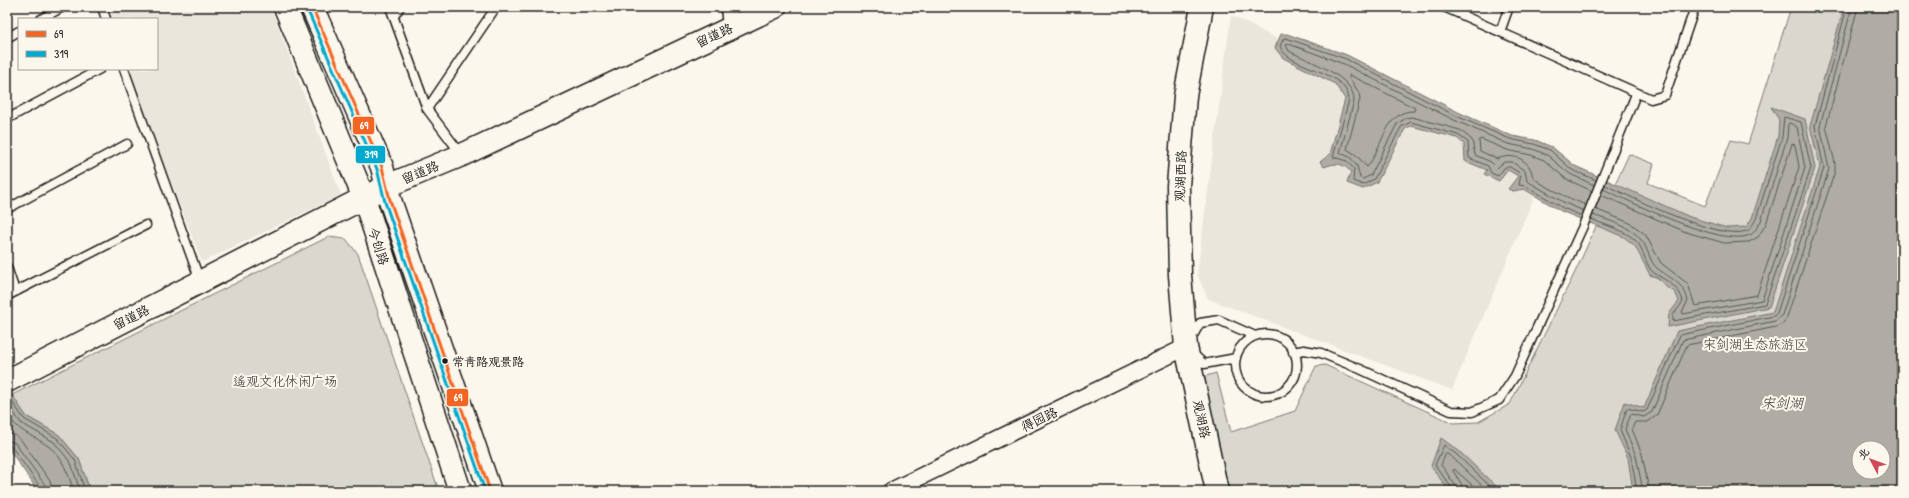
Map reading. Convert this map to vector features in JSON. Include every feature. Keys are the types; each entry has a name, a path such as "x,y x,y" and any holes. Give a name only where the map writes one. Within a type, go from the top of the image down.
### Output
{"street":[{"name":"今创路","path":"284,7 364,198 460,491"},
{"name":"今创路","path":"312,7 382,167 387,186 490,491"},
{"name":"留道路","path":"7,381 387,186 462,155 730,17 775,7"},
{"name":"观湖西路","path":"1186,348 1180,275 1178,186 1185,96 1202,7"},
{"name":"得园路","path":"891,491 1186,348"},
{"name":"观湖路","path":"1186,348 1217,491"}],"lane":[{"path":"43,18 63,7"},
{"path":"102,7 106,18"},
{"path":"390,7 427,109 462,155"},
{"path":"394,16 400,7"},
{"path":"427,109 496,7"},
{"path":"1444,7 1636,94 1651,99 1665,95 1696,7"},
{"path":"1500,32 1509,7"},
{"path":"7,38 18,32"},
{"path":"7,119 98,70"},
{"path":"124,70 200,281"},
{"path":"1293,352 1304,350 1321,353 1452,411 1472,412 1499,400 1515,376 1583,226 1602,175 1636,94"},
{"path":"7,209 127,144"},
{"path":"7,296 146,225"},
{"path":"7,267 15,291"},
{"path":"1236,358 1204,364 1186,348 1200,323 1219,320 1255,336"},
{"path":"1265,334 1276,336 1285,341 1293,352 1296,358 1297,368 1294,378 1288,387 1280,393 1270,396 1260,396 1250,393 1242,386 1237,378 1235,368 1236,358 1246,341 1255,336 1265,334"}],"shaded area":[{"path":"103,7 271,7 341,195 202,262 127,70 158,70 158,18 108,18"},
{"path":"1231,15 1341,72 1546,169 1452,390 1208,299 1197,274"}],"green space":[{"name":"宋剑湖生态旅游区","path":"1791,7 1902,7 1902,491 1228,491 1200,378 1216,373 1231,432 1295,411 1316,366 1325,365 1453,423 1478,422 1510,404 1578,266 1629,154 1654,164 1648,183 1705,206 1731,140 1748,144"},
{"name":"遥观文化休闲广场","path":"328,237 346,239 358,254 439,491 90,491 79,459 59,435 26,416 12,395"}],"water":[{"name":"宋剑湖","path":"1844,7 1902,7 1902,491 1633,491 1628,458 1615,430 1625,402 1644,408 1677,331 1773,312 1820,167 1810,126"},
{"path":"1281,34 1287,34 1347,55 1458,112 1512,136 1535,140 1552,147 1575,166 1690,217 1727,228 1746,227 1752,218 1778,136 1779,120 1771,107 1805,119 1815,168 1769,307 1668,327 1669,314 1679,301 1675,292 1666,287 1658,278 1650,275 1635,246 1624,237 1561,211 1524,189 1513,191 1508,189 1518,176 1508,170 1499,181 1484,174 1487,170 1465,161 1464,144 1457,138 1411,126 1405,129 1377,182 1363,189 1347,183 1351,172 1345,166 1338,164 1324,167 1320,162 1330,154 1345,99 1335,84 1283,58 1275,48"},
{"path":"7,387 26,416 59,435 79,459 90,491 38,491 7,446"},
{"path":"1441,438 1459,451 1501,491 1449,491 1431,466"}],"transit line":[{"name":"69","path":"312,7 382,167 390,200 490,491"},
{"name":"319","path":"307,9 377,169 385,202 485,491"}],"place":[{"name":"常青路观景路","path":"445,361"}]}
